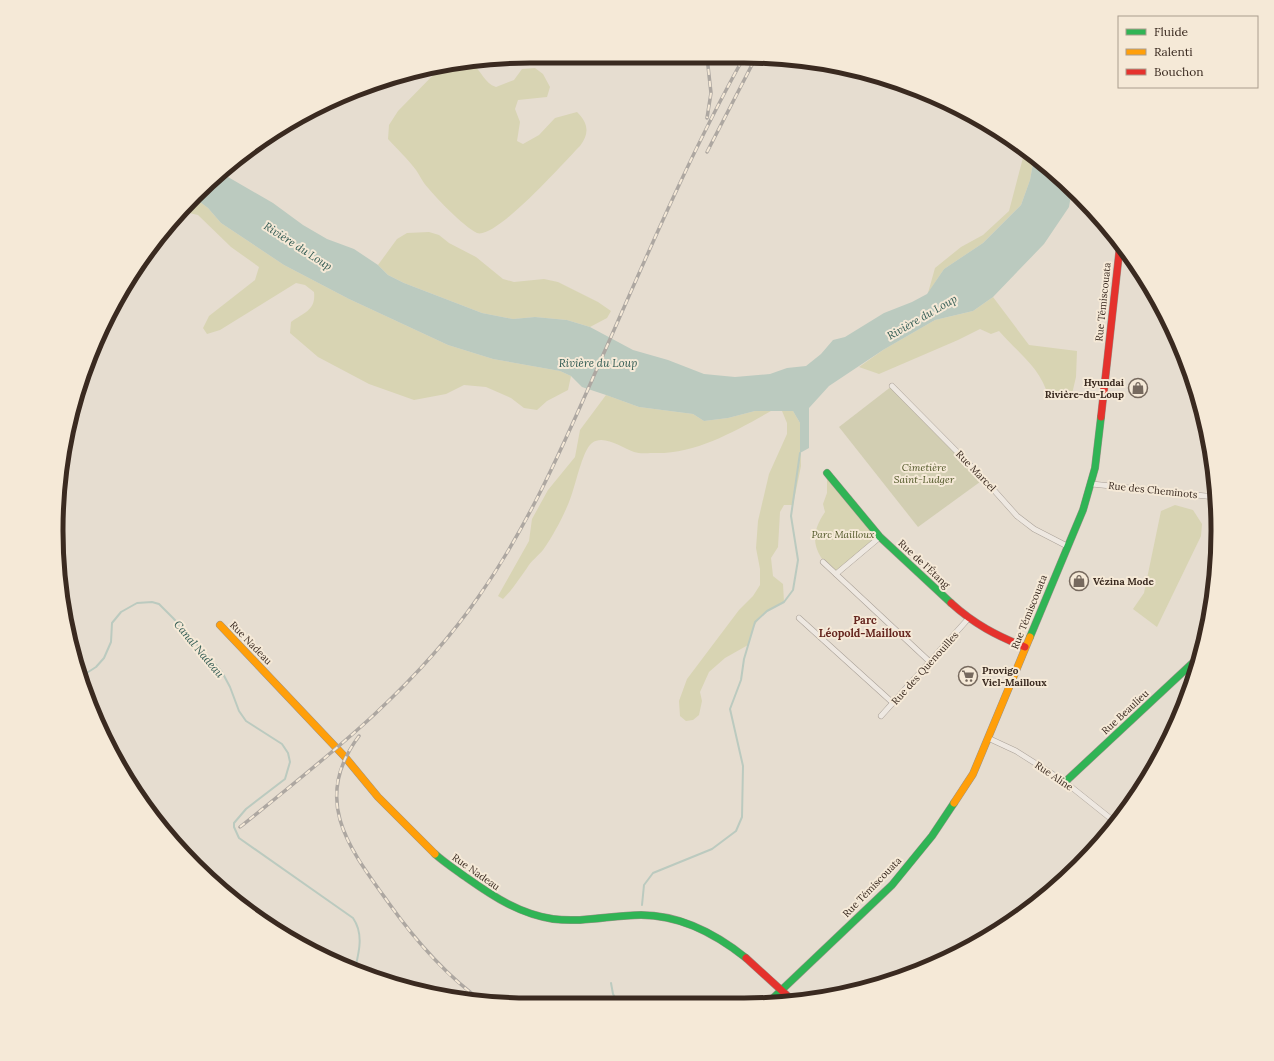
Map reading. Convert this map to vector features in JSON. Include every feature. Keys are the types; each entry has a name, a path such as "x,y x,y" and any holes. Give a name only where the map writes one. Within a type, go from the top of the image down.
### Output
{"street":[{"name":"Rue Témiscouata","path":"774,997 892,884 932,836 972,774 1083,510 1092,484 1098,445 1119,253"},
{"name":"Rue Marcel","path":"892,386 984,478 1017,516 1034,529 1067,546"},
{"name":"Rue de l'Étang","path":"826,473 880,537 968,620 1002,638 1025,647"},
{"name":"Rue des Cheminots","path":"1092,484 1210,496"},
{"path":"836,574 880,537"},
{"path":"823,562 930,662"},
{"path":"799,618 893,703"},
{"name":"Rue des Quenouilles","path":"881,716 968,620"},
{"name":"Rue Nadeau","path":"220,625 345,757 378,797 420,841 446,863 500,902 522,911 553,919 572,920 642,916 668,918 689,923 716,937 745,957 788,996"},
{"name":"Rue Beaulieu","path":"1065,782 1191,665"},
{"name":"Rue Aline","path":"988,738 1016,751 1065,782 1111,819"}],"green space":[{"path":"474,66 489,83 496,87 514,80 522,69 535,68 543,74 550,87 547,97 518,100 515,109 520,122 517,141 523,144 539,135 555,118 577,112 584,120 586,132 580,146 546,182 514,212 486,232 477,233 471,230 441,203 424,183 410,162 388,139 389,125 398,111 435,73"},
{"path":"1023,157 1033,164 1030,180 1021,205 983,243 944,269 928,293 935,268 961,247 983,235 1009,211"},
{"path":"199,201 208,208 221,223 284,265 349,299 448,345 493,359 560,371 571,376 568,390 547,401 537,410 524,408 511,398 486,387 464,385 446,394 414,400 369,384 318,357 290,333 291,322 311,307 314,298 314,292 305,285 296,283 220,330 207,334 203,328 209,316 255,280 259,267 231,247 198,215 188,213"},
{"path":"429,232 439,235 449,243 476,257 503,279 514,282 544,279 558,282 598,302 611,311 607,318 590,327 567,320 535,317 513,319 482,313 404,283 388,275 378,265 397,239 407,233"},
{"path":"993,297 1029,345 1077,351 1076,377 1072,394 1059,399 1048,396 1040,377 1028,361 999,331 991,334 980,329 879,374 859,367 883,350 935,320 973,311"},
{"name":"Cimetière Saint-Ludger","path":"892,386 984,479 918,527 839,427"},
{"path":"606,395 639,407 693,414 704,421 728,418 755,411 771,411 729,434 699,446 668,453 634,452 602,440 592,443 585,453 569,502 554,533 543,550 530,563 513,588 503,599 498,596 529,541 532,519 548,490 575,457 580,430"},
{"path":"782,411 793,411 800,423 801,466 793,505 784,505 780,512 778,547 771,558 773,576 783,584 784,602 760,618 753,629 748,645 725,658 709,672 700,692 702,701 699,715 693,720 686,721 680,716 679,701 687,679 739,610 753,596 760,585 760,569 756,548 758,521 769,474 787,434 787,423"},
{"name":"Parc Mailloux","path":"827,473 880,537 836,574 823,560 816,546 815,538 819,521 825,512 823,504 827,493"},
{"path":"1175,505 1193,510 1202,524 1201,536 1157,627 1133,609 1144,593 1161,511"}],"water":[{"name":"Rivière du Loup","path":"1033,164 1071,197 1069,207 1044,244 993,297 973,311 935,320 883,350 829,386 809,408 809,448 800,453 800,423 793,411 755,411 728,418 704,421 693,414 639,407 582,387 571,376 560,371 493,359 448,345 349,299 284,265 221,223 208,208 199,201 226,175 273,203 303,225 327,239 354,249 378,265 388,275 404,283 482,313 513,319 535,317 567,320 590,327 633,350 668,360 704,374 735,377 770,374 787,368 806,366 821,354 833,340 845,337 884,313 912,302 927,294 944,269 983,243 1021,205 1030,180"}],"waterway":[{"path":"642,905 644,885 653,873 712,849 736,831 742,817 743,766 730,709 741,680 744,659 755,622 767,611 784,602 793,590 798,560 791,516 800,453"},
{"name":"Canal Nadeau","path":"86,674 96,667 104,658 111,642 112,623 121,612 137,603 152,602 159,604 173,618 222,672 230,687 239,711 246,721 282,744 288,753 290,762 285,779 246,809 234,823 234,827 239,838 353,918 359,930 360,937 356,964"},
{"path":"611,983 615,998"}],"railway":[{"path":"707,118 711,93 708,63"},
{"path":"240,827 337,748 398,692 454,630 496,571 541,491 580,408 683,176 741,63"},
{"path":"707,152 753,63"},
{"path":"359,736 345,759 338,781 337,802 341,823 349,843 360,862 398,916 420,943 443,968 473,994"}],"traffic: fast":[{"path":"1030,637 1083,510 1095,468 1101,417"},
{"path":"827,473 880,537 951,603"},
{"path":"1065,782 1191,665"},
{"path":"774,997 892,885 932,836 954,803"},
{"path":"435,854 487,892 508,904 529,913 541,917 564,920 641,915 670,918 684,922 710,934 723,941 746,958"}],"traffic: slow":[{"path":"220,625 345,757 378,797 435,854"},
{"path":"954,803 973,774 1030,637"}],"traffic: jam":[{"path":"1101,417 1119,253"},
{"path":"951,603 986,629 1025,647"},
{"path":"746,958 787,996"}],"place":[{"name":"Hyundai Rivière-du-Loup","path":"1138,388"},
{"name":"Vézina Mode","path":"1079,581"},
{"name":"Provigo Viel-Mailloux","path":"968,676"}],"district":[{"name":"Parc Léopold-Mailloux","path":"865,626"}]}
